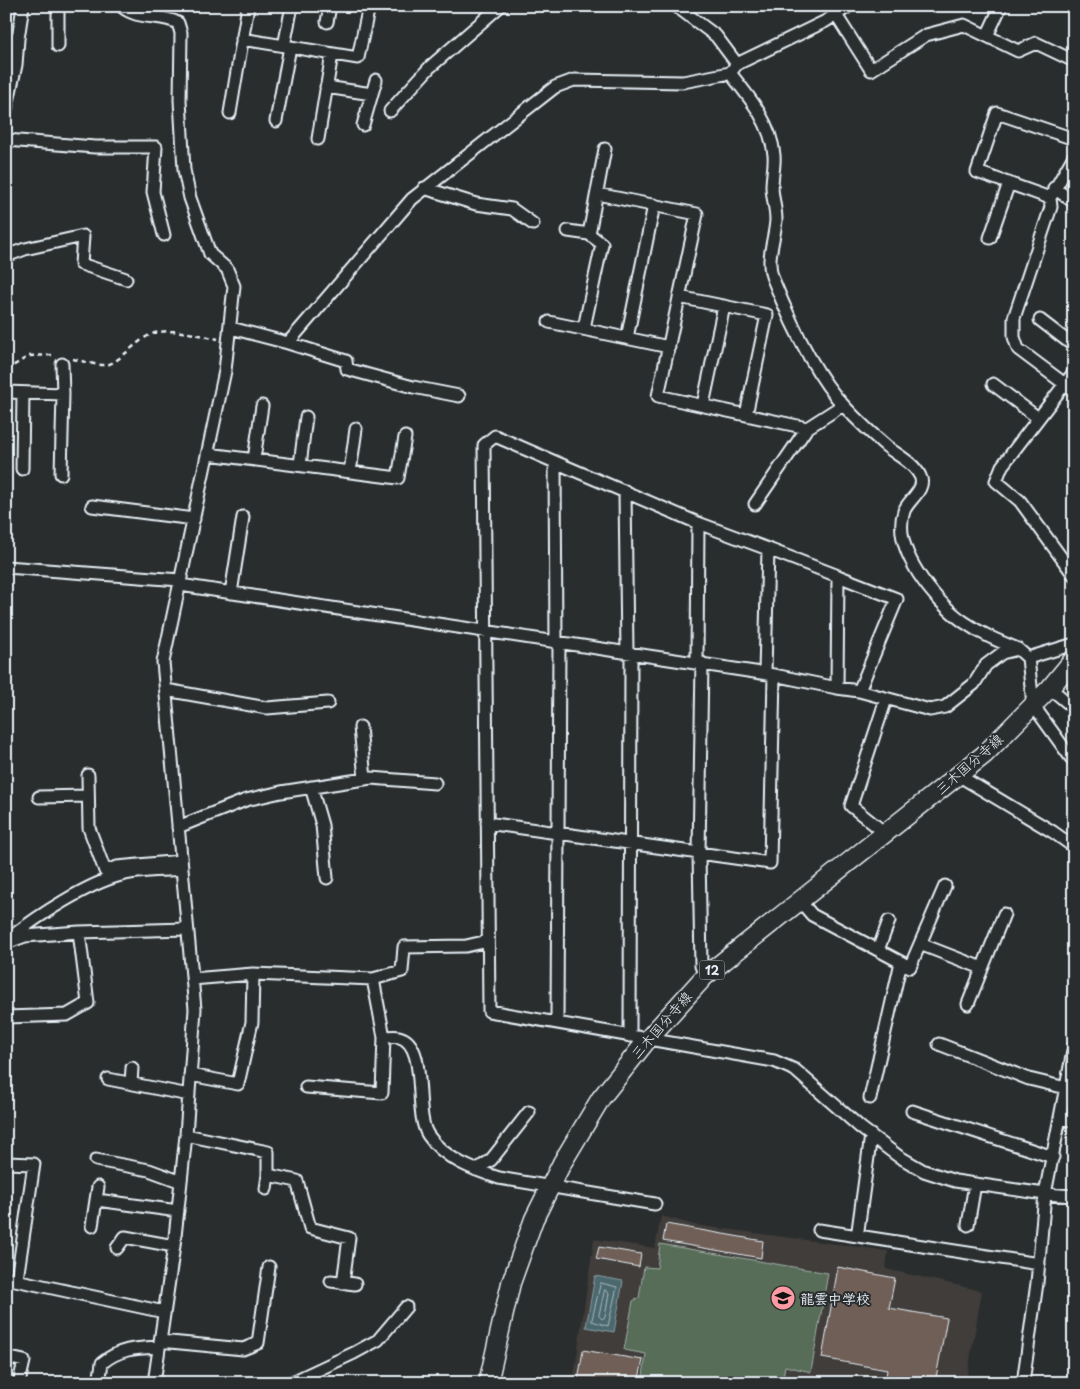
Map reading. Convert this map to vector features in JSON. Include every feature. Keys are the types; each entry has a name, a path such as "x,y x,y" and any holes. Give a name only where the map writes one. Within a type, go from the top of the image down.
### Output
{"main road":[{"name":"三木国分寺線","path":"488,1383 511,1283 534,1219 600,1098 648,1039 705,976 985,754 1050,688 1074,659"}],"street":[{"path":"6,111 16,65 12,39 23,6"},
{"path":"58,6 58,46"},
{"path":"122,6 141,17 170,19 178,22 181,32 180,100 184,170 190,198 210,254 227,269 234,286 229,341 208,454 163,662 195,1008 186,1135 178,1211 154,1383"},
{"path":"230,114 248,6"},
{"path":"276,121 292,6"},
{"path":"327,22 330,6"},
{"path":"242,40 358,58 369,6"},
{"path":"390,111 430,67 500,6"},
{"path":"676,6 716,36 770,133 774,156 772,186 776,221 770,260 772,277 811,360 828,388 843,405 868,430 916,469 922,478 922,487 904,511 902,525 904,544 912,563 942,604 962,621 986,636 1018,649 1028,658 1033,705 1074,762"},
{"path":"288,343 424,188 555,87 574,80 683,82 734,69 850,6"},
{"path":"987,36 1001,6"},
{"path":"836,15 871,70 926,35 964,25 1018,51 1036,43 1074,61"},
{"path":"318,140 332,54"},
{"path":"364,125 376,80"},
{"path":"326,87 372,94"},
{"path":"1074,138 997,113 977,172 1009,183 1052,193 1074,202"},
{"path":"6,140 95,147 156,147 154,192 164,235"},
{"path":"589,234 605,149"},
{"path":"1069,388 1018,349 1014,337 1014,318 1051,207 1052,193 1074,156"},
{"path":"990,238 1009,183"},
{"path":"424,188 476,204 512,209 533,224"},
{"path":"597,194 697,214 658,396 807,428"},
{"path":"627,338 654,205"},
{"path":"568,231 589,234 602,244 584,328"},
{"path":"6,256 25,248 83,236 81,264 126,279"},
{"path":"679,297 768,315 774,315 787,308"},
{"path":"703,405 724,306"},
{"path":"746,415 768,315"},
{"path":"1040,320 1074,346"},
{"path":"549,322 668,347"},
{"path":"231,328 346,361 347,369 413,387 459,396"},
{"path":"61,474 64,359"},
{"path":"1074,372 1069,388 1038,418 1002,466 996,481 1020,501 1074,575"},
{"path":"993,384 1038,418"},
{"path":"6,392 63,394"},
{"path":"22,469 23,392"},
{"path":"755,504 807,428 843,405"},
{"path":"254,459 262,406"},
{"path":"300,466 306,417"},
{"path":"350,472 356,429"},
{"path":"859,690 897,599 698,523 495,436 484,445 489,1011 774,1061 795,1070 871,1135 898,1156 924,1171 955,1181 1073,1196"},
{"path":"208,454 398,478 405,437"},
{"path":"555,462 558,642 557,1023"},
{"path":"625,492 629,653 630,1036"},
{"path":"92,506 194,519"},
{"path":"232,593 243,518"},
{"path":"698,523 699,853 701,966 705,976"},
{"path":"487,823 770,863 768,549"},
{"path":"6,568 180,582 232,593 769,674 837,688 859,690 930,710 945,707 974,684 986,665 1002,653 1018,649"},
{"path":"837,688 838,576"},
{"path":"1028,658 1074,644"},
{"path":"1050,688 1074,708"},
{"path":"166,690 268,708 328,704"},
{"path":"885,833 851,806 886,699"},
{"path":"360,727 365,779"},
{"path":"88,775 89,828 105,871 118,867 182,865"},
{"path":"958,775 1053,832 1074,847"},
{"path":"178,827 246,800 312,787 365,779 435,783"},
{"path":"312,787 322,825 328,878"},
{"path":"39,797 88,796"},
{"path":"6,942 31,922 66,900 109,880 122,875 182,865"},
{"path":"800,900 812,915 910,967 944,886"},
{"path":"968,1004 1004,914"},
{"path":"878,950 889,921"},
{"path":"6,942 25,936 79,932 188,929"},
{"path":"6,1017 67,1015 88,1003 79,932"},
{"path":"192,979 253,974 373,979 402,970 404,947 466,946 488,941"},
{"path":"920,944 982,968"},
{"path":"870,1098 901,962"},
{"path":"190,1075 238,1084 252,1022 253,974"},
{"path":"306,1088 382,1093 384,1037 373,979"},
{"path":"384,1037 400,1038 412,1046 417,1058 422,1122 429,1136 449,1156 476,1170 499,1178 655,1204"},
{"path":"939,1044 1028,1079 1066,1088"},
{"path":"1023,1383 1039,1264 1046,1194 1074,1046"},
{"path":"131,1082 132,1068"},
{"path":"108,1079 131,1082 189,1095"},
{"path":"912,1111 1053,1158"},
{"path":"476,1170 491,1160 529,1112"},
{"path":"1060,1119 1074,1120"},
{"path":"186,1135 268,1152"},
{"path":"858,1230 871,1135"},
{"path":"266,1189 269,1140"},
{"path":"96,1160 149,1170 180,1181"},
{"path":"6,1163 34,1164 12,1278 164,1312"},
{"path":"268,1175 296,1181 310,1228 349,1238 349,1283 331,1281"},
{"path":"968,1225 975,1184"},
{"path":"92,1226 98,1187"},
{"path":"97,1200 178,1211"},
{"path":"819,1230 1039,1264"},
{"path":"117,1248 125,1237 174,1246"},
{"path":"99,1383 102,1363 113,1354 130,1348 160,1344 243,1350 258,1343 269,1267"},
{"path":"290,1383 354,1354 378,1340 406,1307"},
{"path":"6,1357 24,1360 20,1383"}],"path":[{"path":"6,370 29,356 39,354 104,366 111,364 142,339 162,331 177,331 229,341"}],"shaded area":[{"name":"龍雲中学校","path":"661,1216 695,1225 888,1251 886,1269 982,1291 966,1383 573,1383 594,1239 655,1248"}],"green space":[{"path":"660,1244 828,1273 811,1372 785,1366 782,1383 642,1383 646,1354 624,1350 633,1301 639,1298 644,1267 657,1268"}],"water":[{"path":"595,1276 623,1281 614,1332 586,1327"}],"building":[{"path":"666,1224 763,1241 761,1258 663,1241"},
{"path":"599,1247 641,1254 639,1267 596,1259"},
{"path":"838,1267 895,1278 889,1308 947,1318 935,1383 890,1383 891,1377 886,1376 887,1370 822,1358"},
{"path":"583,1350 643,1360 638,1383 578,1381"}],"place":[{"name":"龍雲中学校","path":"783,1298"}]}
